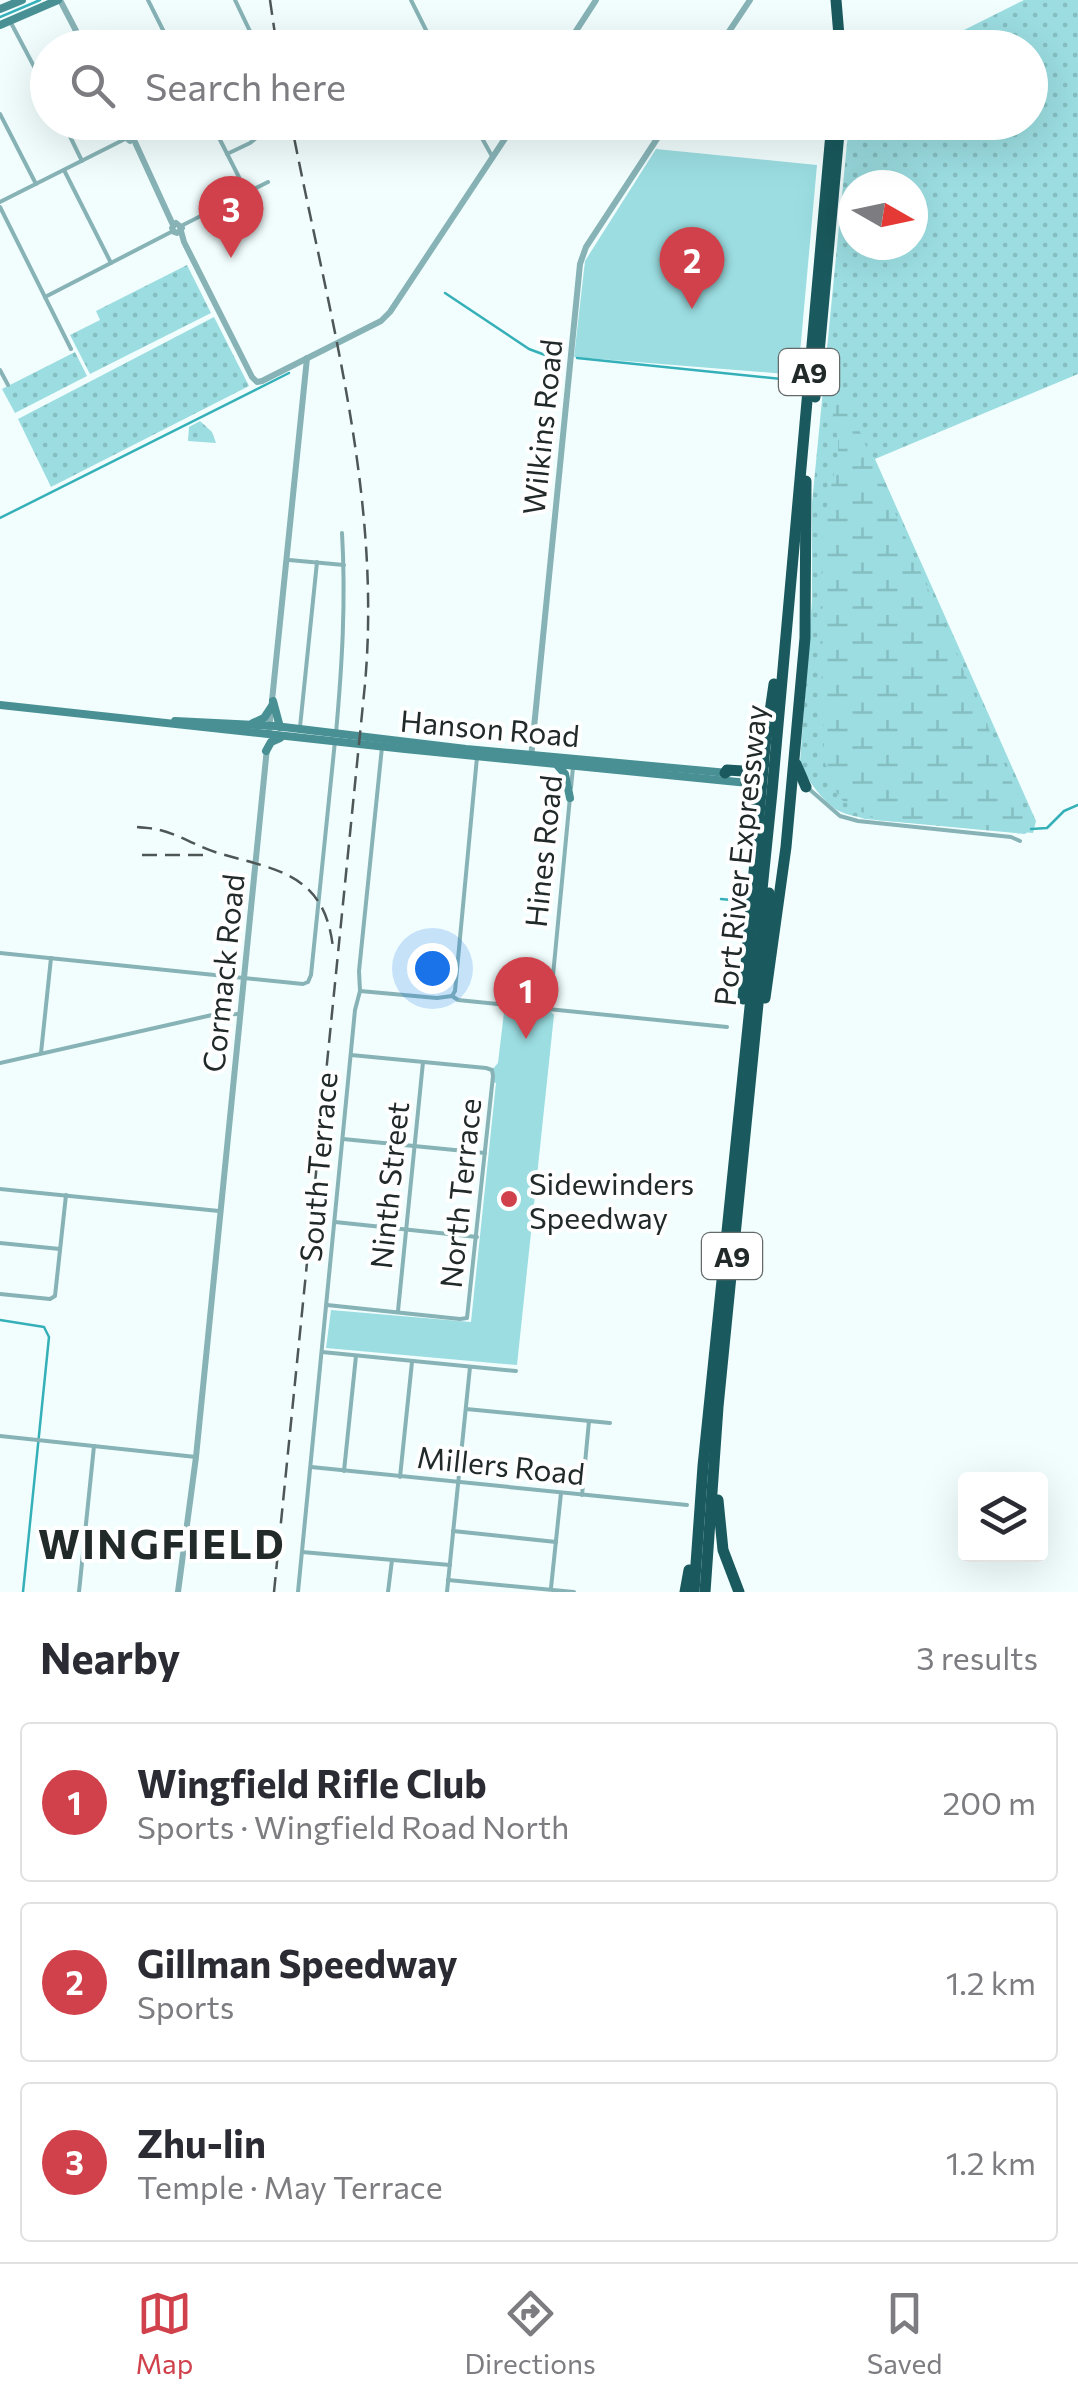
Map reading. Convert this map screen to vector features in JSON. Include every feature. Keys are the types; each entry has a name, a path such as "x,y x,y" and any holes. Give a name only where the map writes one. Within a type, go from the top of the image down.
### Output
{"highway":[{"path":"832,0 834,30"},
{"name":"Port River Expressway","path":"705,1592 743,1102 830,140"},
{"name":"Port River Expressway","path":"694,1592 703,1466 779,795 839,140"},
{"path":"743,1102 772,964 792,789 805,638 806,481"},
{"path":"743,1102 745,958 763,775 786,621"},
{"path":"792,789 796,796 808,789 794,760"},
{"path":"724,773 744,770 763,775"},
{"path":"746,783 754,793 759,822"},
{"path":"716,1428 720,1537 739,1592"},
{"path":"685,1592 703,1466"}],"main road":[{"path":"4,5 22,0"},
{"path":"0,25 59,0"},
{"path":"266,750 264,736 252,728 272,704"},
{"path":"266,750 282,731 272,704"},
{"name":"Hanson Road","path":"0,705 393,741 477,753"},
{"name":"Hanson Road","path":"282,731 300,729 382,746 724,773"},
{"path":"382,746 393,741"},
{"name":"Hanson Road","path":"531,758 556,764 574,762 746,783 763,775 792,789"},
{"path":"556,764 565,774 570,798"}],"street":[{"path":"59,0 75,30"},
{"path":"148,0 163,30"},
{"path":"235,0 251,30"},
{"path":"411,0 426,30"},
{"path":"575,30 588,4 596,0"},
{"path":"730,30 750,0"},
{"path":"10,21 30,59"},
{"path":"0,114 36,184"},
{"path":"71,140 82,160"},
{"path":"71,349 0,205 124,140"},
{"path":"132,140 254,380 264,381 382,321 504,140"},
{"path":"220,140 246,193"},
{"path":"227,154 253,140"},
{"path":"483,140 493,158"},
{"name":"Wilkins Road","path":"531,758 580,264 586,247 656,140"},
{"path":"64,170 111,263"},
{"path":"45,297 268,182"},
{"name":"Cormack Road","path":"178,1592 196,1457 307,358"},
{"path":"0,370 8,386"},
{"path":"0,952 308,982 344,644 342,533"},
{"path":"288,560 344,565"},
{"path":"300,729 317,562"},
{"name":"South Terrace","path":"298,1592 382,746"},
{"path":"452,996 477,753"},
{"name":"Hines Road","path":"550,1009 574,762"},
{"name":"Hanson Road","path":"792,789 808,789 840,816 858,822 1012,837 1020,841"},
{"path":"41,1054 50,958"},
{"path":"360,991 452,996 458,1000 728,1027"},
{"path":"0,1063 220,1014 240,1014"},
{"path":"351,1055 422,1062"},
{"name":"North Terrace","path":"398,1313 465,1320 469,1316 486,1153 492,1070 422,1062"},
{"name":"Ninth Street","path":"398,1313 422,1062"},
{"path":"343,1139 486,1153"},
{"path":"0,1188 220,1211"},
{"path":"0,1294 54,1298 66,1195"},
{"path":"335,1222 477,1237"},
{"path":"0,1243 60,1249"},
{"path":"327,1306 398,1313"},
{"path":"322,1352 516,1371"},
{"path":"344,1471 356,1356"},
{"path":"400,1477 412,1361"},
{"path":"447,1592 470,1367"},
{"path":"466,1409 610,1424"},
{"path":"582,1495 589,1422"},
{"path":"0,1436 196,1457"},
{"path":"79,1592 94,1446"},
{"name":"Millers Road","path":"310,1468 686,1505"},
{"path":"551,1590 561,1493"},
{"path":"453,1531 556,1542"},
{"path":"302,1552 450,1565"},
{"path":"388,1592 392,1560"},
{"path":"448,1580 574,1592"}],"green space":[{"path":"1024,0 1078,0 1078,374 875,459 1036,821 1033,833 865,819 845,814 821,796 800,762 812,601 812,503 838,236 838,260 928,260 928,170 844,170 847,140 1048,140 1048,30 964,30"},
{"path":"656,149 817,165 798,375 574,357 585,261"},
{"path":"187,265 211,313 90,374 70,335 100,320 96,311"},
{"path":"214,317 249,386 51,487 18,419"},
{"path":"75,352 87,376 15,413 2,389"},
{"path":"832,378 840,386 1028,819 1031,829 1025,834 876,820 843,801 820,755 824,749 820,631 823,523 838,455 832,407 824,386"},
{"path":"200,421 212,432 216,443 188,441 189,427"},
{"name":"Sidewinders Speedway","path":"505,1004 549,1009 554,1015 517,1365 326,1348 331,1310 471,1322 496,1083 492,1070 498,1063"}],"waterway":[{"path":"0,17 40,0"},
{"path":"445,293 529,349 561,357"},
{"path":"577,358 801,381"},
{"path":"0,518 289,373"},
{"path":"1031,829 1047,828 1064,811 1078,805"},
{"path":"721,899 742,901"},
{"path":"0,1320 44,1327 49,1337 23,1592"}],"railway":[{"path":"270,0 274,30"},
{"path":"274,1592 365,684 368,612 359,471 335,331 295,140"},
{"path":"137,827 167,832 294,879 320,904 333,948"},
{"path":"142,855 210,855"}],"place":[{"name":"Zhu-lin","path":"231,258"},
{"name":"Gillman Speedway","path":"692,309"},
{"name":"Wingfield Rifle Club","path":"526,1039"},
{"name":"Sidewinders Speedway","path":"509,1199"}],"district":[{"name":"WINGFIELD","path":"162,1542"}]}
